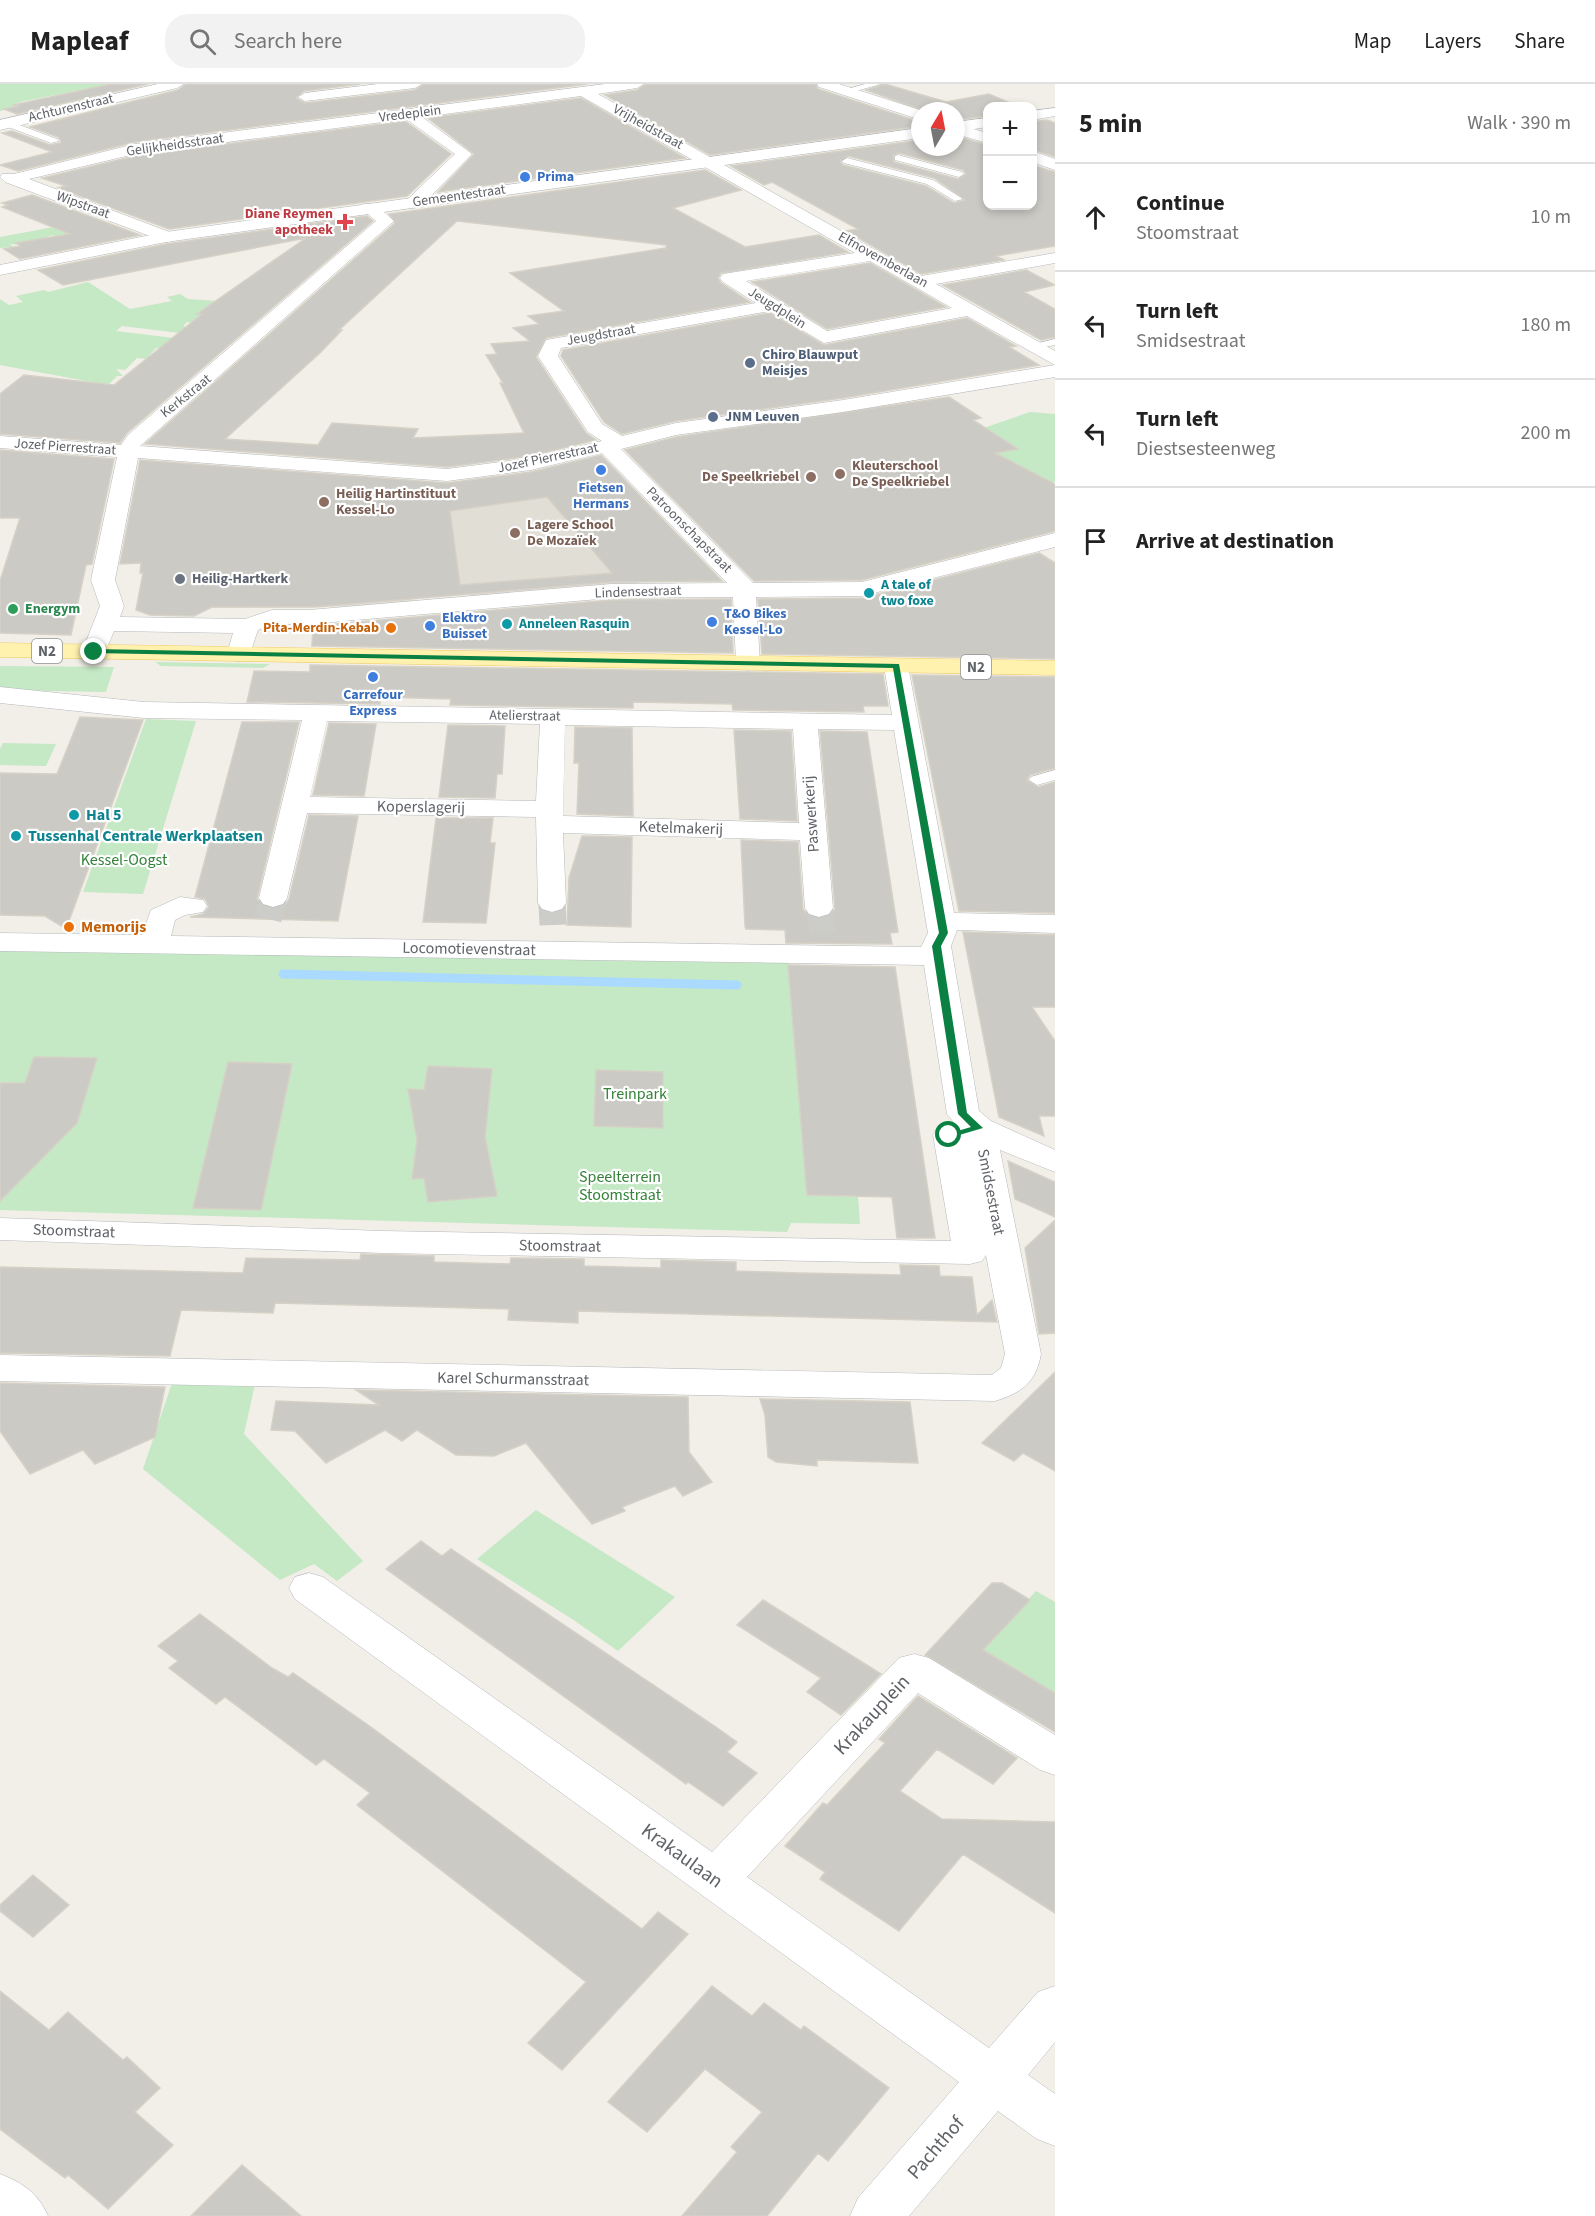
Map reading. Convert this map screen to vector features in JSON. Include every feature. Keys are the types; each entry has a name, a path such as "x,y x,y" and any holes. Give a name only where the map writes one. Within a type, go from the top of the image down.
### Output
{"main road":[{"name":"N2","path":"0,650 1055,668"}],"street":[{"name":"Achturenstraat","path":"3,124 177,84"},
{"path":"299,92 365,84"},
{"name":"Vredeplein","path":"299,92 415,84"},
{"path":"490,104 637,84"},
{"path":"824,84 911,112"},
{"path":"299,92 340,123"},
{"name":"Vredeplein","path":"462,92 490,104"},
{"name":"Vrijheidstraat","path":"585,92 711,162"},
{"name":"Vredeplein","path":"340,123 490,104"},
{"path":"1037,115 1055,112"},
{"path":"409,114 464,154 415,202"},
{"name":"Gelijkheidsstraat","path":"6,177 135,149 340,123"},
{"path":"965,127 983,124"},
{"path":"965,131 983,137"},
{"name":"Gemeentestraat","path":"0,270 166,237 911,134"},
{"path":"1037,158 1055,165"},
{"name":"Elfnovemberlaan","path":"711,162 1055,359"},
{"name":"Wipstraat","path":"6,177 166,237"},
{"name":"Kerkstraat","path":"94,652 112,606 103,580 128,451 144,431 253,340 268,322 386,221 369,208"},
{"name":"Jeugdplein","path":"875,255 729,278 824,337 971,310"},
{"path":"921,281 1055,258"},
{"name":"Jeugdstraat","path":"612,444 613,438 595,428 549,356 553,344 773,305"},
{"name":"Jozef Pierrestraat","path":"0,442 447,475 531,464 676,429 843,406 1055,371"},
{"name":"Patroonschapstraat","path":"612,444 610,450 740,580 745,591"},
{"name":"Lindensestraat","path":"247,626 272,616 309,617 611,591 862,589 1055,540"},
{"path":"745,591 748,663"},
{"path":"105,624 247,626 239,654"},
{"name":"Smidsestraat","path":"896,666 943,933 936,946 963,1114 978,1128 1023,1354 1020,1372"},
{"name":"Atelierstraat","path":"0,695 144,710 317,711 906,723"},
{"path":"267,921 317,711"},
{"path":"553,717 550,816 553,926"},
{"name":"Paswerkerij","path":"805,721 812,832 823,932"},
{"name":"Koperslagerij","path":"294,805 550,816"},
{"name":"Ketelmakerij","path":"550,816 812,832"},
{"path":"155,945 161,916 180,906 193,906"},
{"name":"Locomotievenstraat","path":"0,942 155,945 267,921 823,932 938,956"},
{"path":"941,921 1055,924"},
{"path":"978,1128 1055,1162"},
{"name":"Stoomstraat","path":"0,1229 383,1242 970,1253 949,1135 978,1128"},
{"name":"Karel Schurmansstraat","path":"0,1368 995,1388 1010,1383 1020,1372"},
{"name":"Krakaulaan","path":"309,1588 1055,2123"},
{"name":"Krakauplein","path":"715,1880 914,1670 1055,1757"},
{"name":"Pachthof","path":"876,2216 995,2080 1055,2007"},
{"path":"0,2198 22,2216"}],"lane":[{"path":"846,91 877,84"},
{"path":"3,124 54,141"},
{"path":"898,158 959,174"},
{"path":"847,161 930,182 958,199"},
{"path":"1033,346 1055,342"},
{"path":"1037,780 1055,775"}],"shaded area":[{"name":"Lagere School De Mozaïek","path":"542,470 666,527 582,540 611,570 624,567 640,585 471,599 466,584 426,588 410,575 413,603 383,606 213,608 218,572 443,484"}],"green space":[{"path":"0,84 106,85 24,101 14,104 20,107 0,111"},
{"path":"54,227 100,231 57,237 53,235 47,237 51,239 20,245 10,244 13,247 0,248 0,237"},
{"path":"88,282 130,309 172,301 167,297 180,294 188,299 217,301 205,312 197,314 217,316 200,323 187,322 183,326 187,327 180,333 122,326 116,331 174,338 163,349 156,348 146,359 137,358 125,370 116,369 123,376 117,376 108,385 0,365 0,299 9,305 23,302 16,296 44,290 48,292"},
{"path":"1030,412 1055,414 1055,482 1044,486 966,434"},
{"path":"155,662 270,664 263,668 161,666"},
{"path":"0,666 114,667 106,692 0,690"},
{"name":"Kessel-Oogst","path":"146,719 196,721 143,894 83,892"},
{"path":"3,743 56,744 46,766 0,765 0,749"},
{"name":"Treinpark","path":"0,950 770,963 770,960 788,961 807,1195 858,1197 860,1224 791,1223 787,1232 0,1210"},
{"path":"173,1380 255,1384 244,1434 363,1561 337,1581 314,1564 280,1580 143,1469"},
{"path":"536,1510 675,1597 618,1651 477,1559"},
{"path":"1036,1591 1055,1602 1055,1693 983,1650"}],"building":[{"path":"111,84 148,84 17,114 4,109 19,106 13,105"},
{"path":"186,84 360,84 304,91 296,98 305,103 415,90 424,84 587,84 135,142 18,171 0,165 52,152 2,133 12,131 50,145 60,143 58,137 30,127 178,90"},
{"path":"646,84 815,84 818,89 911,119 911,127 710,155 605,95 637,90"},
{"path":"885,84 946,102 911,102 911,106 866,90"},
{"path":"989,94 1008,102 983,102 983,117 965,119 965,102 946,102"},
{"path":"581,98 685,158 438,192 474,154 428,118"},
{"path":"1047,120 1055,123 1055,157 1037,151 1037,121"},
{"path":"405,121 451,154 407,196 169,229 58,188 66,186 42,178 135,156"},
{"path":"965,139 983,144 983,210 1037,210 1037,167 1055,172 1055,246 996,256 1004,260 921,274 846,231 858,229 772,182 764,185 731,166 911,141 911,156 965,156","holes":["899,153 963,170 966,174 958,179 894,162 893,155","848,156 934,178 965,200 954,203 926,186 843,165 840,161"]},
{"path":"705,170 741,190 673,208 745,247 819,235 848,252 721,273 718,278 721,283 750,302 546,338 536,357 586,433 596,440 531,456 447,467 145,444 395,223 389,214","holes":["457,221 666,245 666,248 510,273 564,311 528,316 539,324 513,328 530,341 491,344 497,354 486,355 503,383 500,383 524,433 413,438 418,429 332,423 318,445 225,439 321,352 342,330 339,330"]},
{"path":"32,195 140,235 20,259 4,249 20,246 16,243 70,234 2,207 8,205 2,203"},
{"path":"367,216 373,221 127,433 120,443 0,434 0,394 24,375 114,385 202,314 197,314 306,238 63,285 38,270 166,244"},
{"path":"870,263 946,307 827,329 752,282"},
{"path":"1026,270 1055,285 1024,292 1055,309 1055,337 1041,340 943,285"},
{"path":"770,313 824,345 967,318 1016,346 1009,347 1039,365 843,398 676,421 622,434 604,422 561,356 563,350"},
{"path":"949,397 981,418 973,420 1018,449 995,453 1055,484 1055,531 862,580 754,581 625,450 676,437"},
{"path":"0,450 114,459 92,564 86,565 71,635 0,633 0,581 20,518 0,518"},
{"path":"601,455 722,581 611,582 315,607 212,607 194,616 150,615 136,610 143,573 140,573 141,563 120,564 140,460 447,483 531,472","holes":["547,497 612,573 460,585 450,511"]},
{"path":"1039,553 1055,563 1055,659 762,654 758,599 863,598"},
{"path":"731,599 733,653 312,646 313,626 611,600"},
{"path":"310,665 883,674 888,706 863,706 864,712 733,710 732,704 633,702 633,708 450,705 451,699 381,697 380,704 247,702 254,671 310,672"},
{"path":"912,675 1055,677 1055,768 1030,775 1027,780 1038,787 1055,782 1055,913 959,911"},
{"name":"Hal 5","path":"80,717 143,720 66,929 45,916 0,915 0,773 57,774"},
{"path":"242,722 299,722 257,899 262,906 272,909 284,906 289,899 309,815 358,816 338,921 190,917 203,914 209,907 205,899 195,897"},
{"path":"329,723 376,724 364,796 313,795"},
{"path":"448,725 505,726 502,774 497,774 495,798 439,797"},
{"path":"575,727 632,728 633,816 577,814 579,763 574,763"},
{"path":"734,730 791,731 797,821 740,819"},
{"path":"820,731 867,732 898,932 890,933 892,944 786,943 785,930 746,929 741,840 798,842 803,909 808,916 818,919 830,916 835,909"},
{"path":"436,818 493,818 490,843 495,843 486,923 423,922"},
{"path":"582,836 632,837 631,927 567,925 569,878"},
{"path":"963,932 1055,935 1055,1007 1032,1007 1055,1041 1055,1116 1039,1116 1044,1136 999,1117"},
{"path":"788,965 895,967 935,1238 897,1238 892,1197 807,1195"},
{"path":"34,1057 97,1058 77,1123 0,1201 0,1083 25,1083"},
{"path":"228,1062 292,1064 261,1210 193,1208"},
{"path":"428,1066 492,1069 485,1137 497,1196 428,1202 424,1178 412,1179 417,1140 408,1089 424,1090"},
{"path":"596,1070 663,1072 663,1128 594,1126"},
{"path":"1008,1161 1055,1182 1055,1217 1015,1199"},
{"path":"1055,1220 1055,1333 1039,1334 1025,1248"},
{"path":"361,1254 434,1256 434,1262 510,1264 511,1258 584,1259 584,1266 661,1268 661,1260 736,1262 736,1271 799,1273 901,1275 900,1265 939,1266 940,1276 972,1277 977,1315 992,1300 997,1322 578,1311 578,1323 508,1320 509,1309 275,1303 273,1313 181,1310 170,1356 0,1353 0,1267 243,1273 246,1258 360,1260"},
{"path":"1055,1372 1055,1471 1023,1453 1014,1461 982,1443"},
{"path":"0,1383 165,1387 155,1437 95,1464 83,1450 30,1474 0,1431"},
{"path":"356,1390 688,1397 689,1452 712,1482 683,1496 675,1486 622,1507 625,1511 592,1524 526,1443 494,1456 456,1455 417,1430 402,1441 385,1430 326,1463 295,1431 271,1430 276,1401 379,1405"},
{"path":"760,1399 910,1402 918,1463 817,1460 817,1466 776,1462 768,1457 765,1415"},
{"path":"421,1541 442,1556 451,1549 716,1727 737,1742 727,1752 757,1773 723,1806 688,1782 686,1784 386,1569"},
{"path":"992,1583 1002,1583 1030,1600 983,1650 1055,1693 1055,1732 925,1655"},
{"path":"763,1600 881,1674 841,1715 807,1692 821,1678 737,1625"},
{"path":"200,1614 272,1668 288,1677 293,1673 371,1727 642,1929 658,1912 688,1934 562,2070 528,2043 586,1982 357,1805 370,1793 324,1759 316,1765 225,1697 216,1704 169,1668 178,1661 158,1646"},
{"path":"918,1696 1017,1758 993,1784 937,1749 900,1791 942,1819 1055,1822 1055,1913 963,1854 899,1931 820,1879 825,1872 785,1846 823,1803 827,1805 885,1743 879,1739"},
{"path":"33,1875 69,1905 33,1937 0,1911 0,1905"},
{"path":"712,1986 752,2016 764,2003 801,2030 804,2026 889,2088 828,2161 818,2153 767,2216 682,2216 737,2152 731,2147 762,2112 705,2069 647,2132 608,2102"},
{"path":"0,1991 49,2030 68,2012 123,2060 127,2057 160,2088 135,2112 173,2145 108,2209 68,2175 65,2178 0,2129"},
{"path":"242,2165 301,2216 191,2216"}],"waterway":[{"path":"283,974 737,985"}],"tunnel":[{"path":"268,919 273,898"},
{"path":"552,903 553,925"},
{"path":"819,908 823,933"}],"place":[{"name":"Prima","path":"525,177"},
{"name":"Diane Reymen apotheek","path":"345,222"},
{"name":"Chiro Blauwput Meisjes","path":"750,363"},
{"name":"JNM Leuven","path":"713,417"},
{"name":"Fietsen Hermans","path":"601,470"},
{"name":"Kleuterschool De Speelkriebel","path":"840,474"},
{"name":"De Speelkriebel","path":"811,477"},
{"name":"Heilig Hartinstituut Kessel-Lo","path":"324,502"},
{"name":"Lagere School De Mozaïek","path":"515,533"},
{"name":"Heilig-Hartkerk","path":"180,579"},
{"name":"A tale of two foxe","path":"869,593"},
{"name":"Energym","path":"13,609"},
{"name":"T&O Bikes Kessel-Lo","path":"712,622"},
{"name":"Anneleen Rasquin","path":"507,624"},
{"name":"Elektro Buisset","path":"430,626"},
{"name":"Pita-Merdin-Kebab","path":"391,628"},
{"name":"Carrefour Express","path":"373,677"},
{"name":"Hal 5","path":"74,815"},
{"name":"Tussenhal Centrale Werkplaatsen","path":"16,836"},
{"name":"Memorijs","path":"69,927"}],"route":[{"path":"94,652 896,666 943,933 936,946 963,1114 978,1128 949,1135"}],"park label":[{"name":"Speelterrein Stoomstraat","path":"620,1186"}]}
